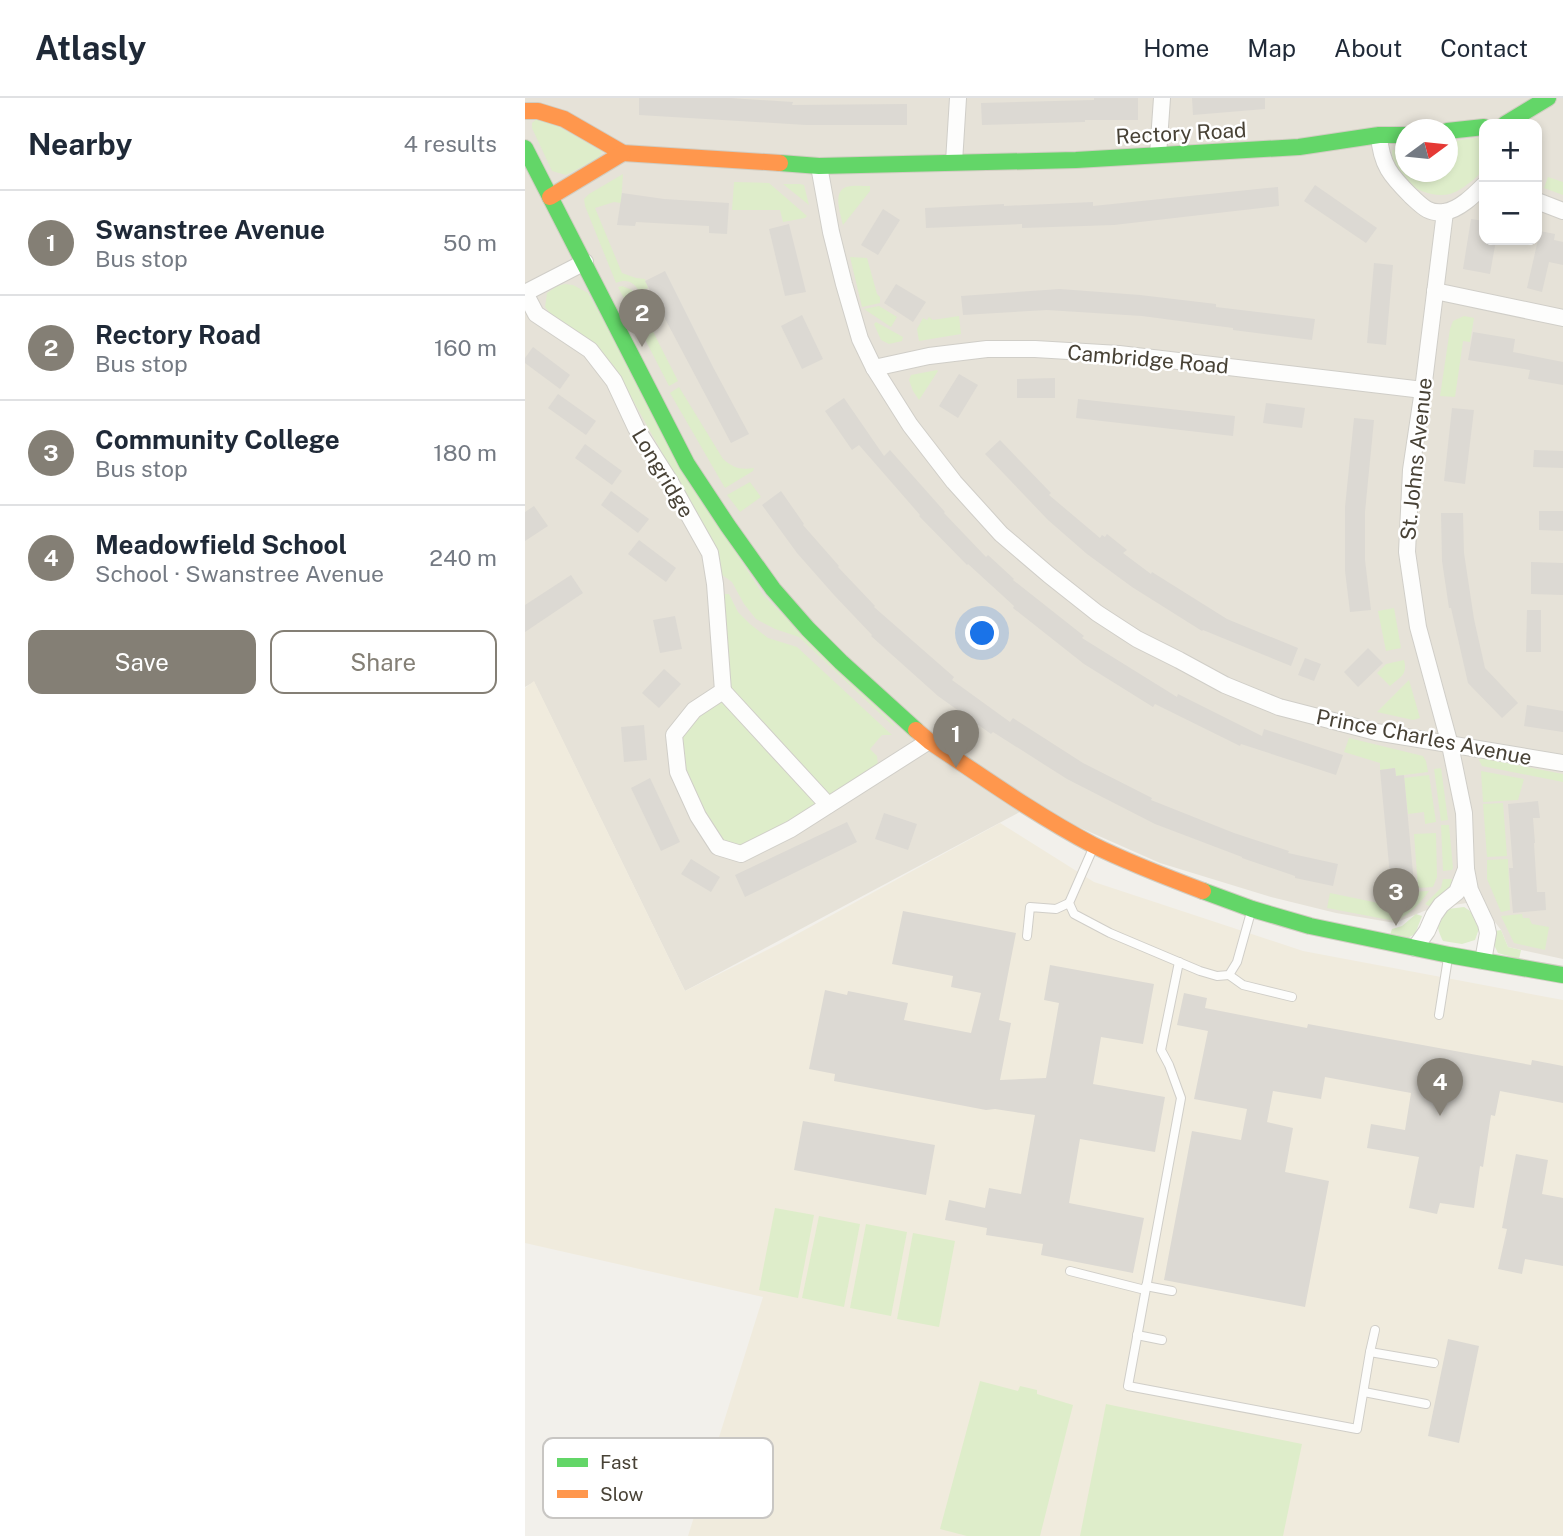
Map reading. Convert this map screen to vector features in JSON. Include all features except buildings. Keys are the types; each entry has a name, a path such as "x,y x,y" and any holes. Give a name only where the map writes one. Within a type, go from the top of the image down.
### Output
{"street":[{"path":"954,162 958,98"},
{"path":"1158,155 1162,98"},
{"path":"1513,119 1548,98"},
{"name":"Rectory Road","path":"525,111 537,110 554,115 622,153 819,166 1076,160 1299,147 1395,135"},
{"path":"1458,130 1479,128"},
{"path":"1379,135 1387,170 1425,210 1445,212 1467,202 1479,190"},
{"path":"525,148 687,464 773,589 841,662 929,741 1035,812 1094,845 1153,872 1252,909 1310,926 1563,975"},
{"path":"550,197 622,153"},
{"name":"Prince Charles Avenue","path":"819,166 844,284 860,339 874,368 917,435 954,482 1001,534 1068,590 1137,639 1225,685 1279,707 1376,732 1563,763"},
{"path":"1542,203 1563,211"},
{"name":"St. Johns Avenue","path":"1445,212 1411,470 1406,552 1418,627 1450,745 1464,813 1466,869 1470,890 1488,933 1483,961"},
{"name":"Longridge","path":"585,262 525,293 536,314 590,350 614,382 636,428 710,553 723,691"},
{"path":"1434,291 1563,318"},
{"name":"Cambridge Road","path":"874,368 929,356 987,349 1035,349 1119,354 1423,390"},
{"path":"828,805 723,691 694,710 674,735 678,772 698,816 718,847 741,854 791,829 929,741"},
{"path":"1415,948 1441,905 1457,892 1466,869"}],"lane":[{"path":"1027,936 1030,907 1056,909 1069,903 1094,845"},
{"path":"1069,903 1074,914 1110,933 1217,976 1229,975 1243,985 1292,997"},
{"path":"1229,975 1237,962 1252,909"},
{"path":"1439,1015 1449,955"},
{"path":"1179,962 1161,1050 1181,1098 1128,1386 1357,1429 1375,1330"},
{"path":"1070,1271 1146,1288 1173,1291"},
{"path":"1137,1335 1162,1340"},
{"path":"1370,1352 1434,1363"},
{"path":"1364,1392 1426,1404"}],"shaded area":[{"path":"525,98 1563,98 1563,959 1508,947 1501,930 1479,901 1429,909 1395,923 1336,913 1271,897 1160,863 1031,806 685,991 534,682 525,687"},
{"path":"534,681 685,991 779,944 1000,823 1094,882 1303,951 1563,1000 1563,1536 688,1536 694,1518 773,1518 773,1438 719,1438 763,1297 525,1243 525,688"}],"green space":[{"path":"540,116 602,151 599,158 566,175 552,171 532,128 532,123"},
{"path":"1479,137 1478,176 1450,194 1440,195 1420,190 1408,182 1458,182 1458,141"},
{"path":"1392,150 1395,150 1395,165 1393,160"},
{"path":"623,174 621,203 614,202 595,208 622,273 645,279 648,288 639,291 629,282 616,283 584,199"},
{"path":"1548,177 1563,182 1563,195 1544,188"},
{"path":"734,182 769,183 807,216 783,222 780,210 732,210"},
{"path":"783,184 804,185 809,205"},
{"path":"870,186 870,191 843,225 839,194 846,187"},
{"path":"850,257 867,258 880,303 862,307"},
{"path":"565,284 588,293 763,595 894,724 894,727 799,637 756,619 732,582 718,572 681,487 614,366 595,345 545,307 547,293"},
{"path":"618,287 632,290 678,381 669,386"},
{"path":"879,306 897,317 891,327 864,309"},
{"path":"959,316 961,334 919,341 917,329 923,318 927,320 929,317 933,320"},
{"path":"1464,316 1474,318 1470,342 1463,341 1455,397 1440,396 1450,329 1453,321"},
{"path":"876,322 903,337 902,341 889,344 881,340 874,324"},
{"path":"937,370 919,400 909,380 911,375"},
{"path":"679,387 723,459 737,468 754,468 753,471 725,488 670,393"},
{"path":"750,482 761,497 740,512 727,495"},
{"path":"724,594 729,594 738,612 768,638 797,647 892,735 882,735 870,749 877,756 878,766 741,854 718,847 698,816 674,735 730,691"},
{"path":"1394,608 1401,648 1386,651 1378,611"},
{"path":"1404,660 1404,672 1390,686 1377,673 1386,664"},
{"path":"1409,680 1420,718 1413,720 1377,712"},
{"path":"1349,738 1423,756 1428,772 1396,776 1395,768 1380,770 1380,763 1344,752"},
{"path":"1480,758 1563,774 1563,782 1482,766"},
{"path":"1441,768 1448,820 1441,821 1434,769"},
{"path":"1481,771 1524,779 1518,800 1483,802"},
{"path":"1429,775 1436,822 1425,824 1424,812 1408,814 1404,778"},
{"path":"1503,803 1507,856 1487,857 1483,804"},
{"path":"1441,825 1449,825 1452,870 1443,871"},
{"path":"1436,833 1437,877 1433,887 1418,888 1414,834"},
{"path":"1508,859 1510,910 1501,912 1487,879 1487,860"},
{"path":"1443,879 1452,879 1451,887 1431,907 1425,904 1441,888"},
{"path":"1429,891 1410,912 1395,921 1327,908 1330,893 1388,905 1392,899 1408,898 1408,892"},
{"path":"1464,907 1476,915 1480,926 1475,940 1462,944 1443,941 1438,927 1441,918 1448,909"},
{"path":"1416,914 1422,916 1415,934 1406,939 1390,935 1392,929 1402,926"},
{"path":"1522,914 1523,918 1529,918 1532,924 1549,927 1545,950 1514,943 1501,916"},
{"path":"1501,930 1508,947 1521,950 1519,959 1498,953 1494,945 1495,931"},
{"path":"775,1208 814,1215 798,1298 759,1290"},
{"path":"819,1216 860,1224 844,1307 802,1298"},
{"path":"866,1224 907,1232 891,1316 850,1308"},
{"path":"913,1233 955,1241 939,1327 897,1319"},
{"path":"980,1381 1018,1391 1020,1386 1037,1390 1037,1394 1073,1405 1040,1536 967,1536 940,1529"},
{"path":"1106,1404 1302,1444 1283,1536 1080,1536"}],"traffic: fast":[{"path":"1513,119 1548,98"},
{"path":"1458,130 1479,128"},
{"path":"780,163 819,166 1076,160 1299,147 1395,135"},
{"path":"525,148 687,464 728,526 773,589 808,629 916,730"},
{"path":"1203,891 1310,926 1563,975"}],"traffic: slow":[{"path":"525,111 538,111 564,119 623,153 780,163"},
{"path":"550,197 623,153"},
{"path":"916,730 1030,808 1093,845 1203,891"}],"place":[{"name":"Rectory Road","path":"642,347"},
{"name":"Swanstree Avenue","path":"956,768"},
{"name":"Community College","path":"1396,926"},
{"name":"Meadowfield School","path":"1440,1116"}]}
